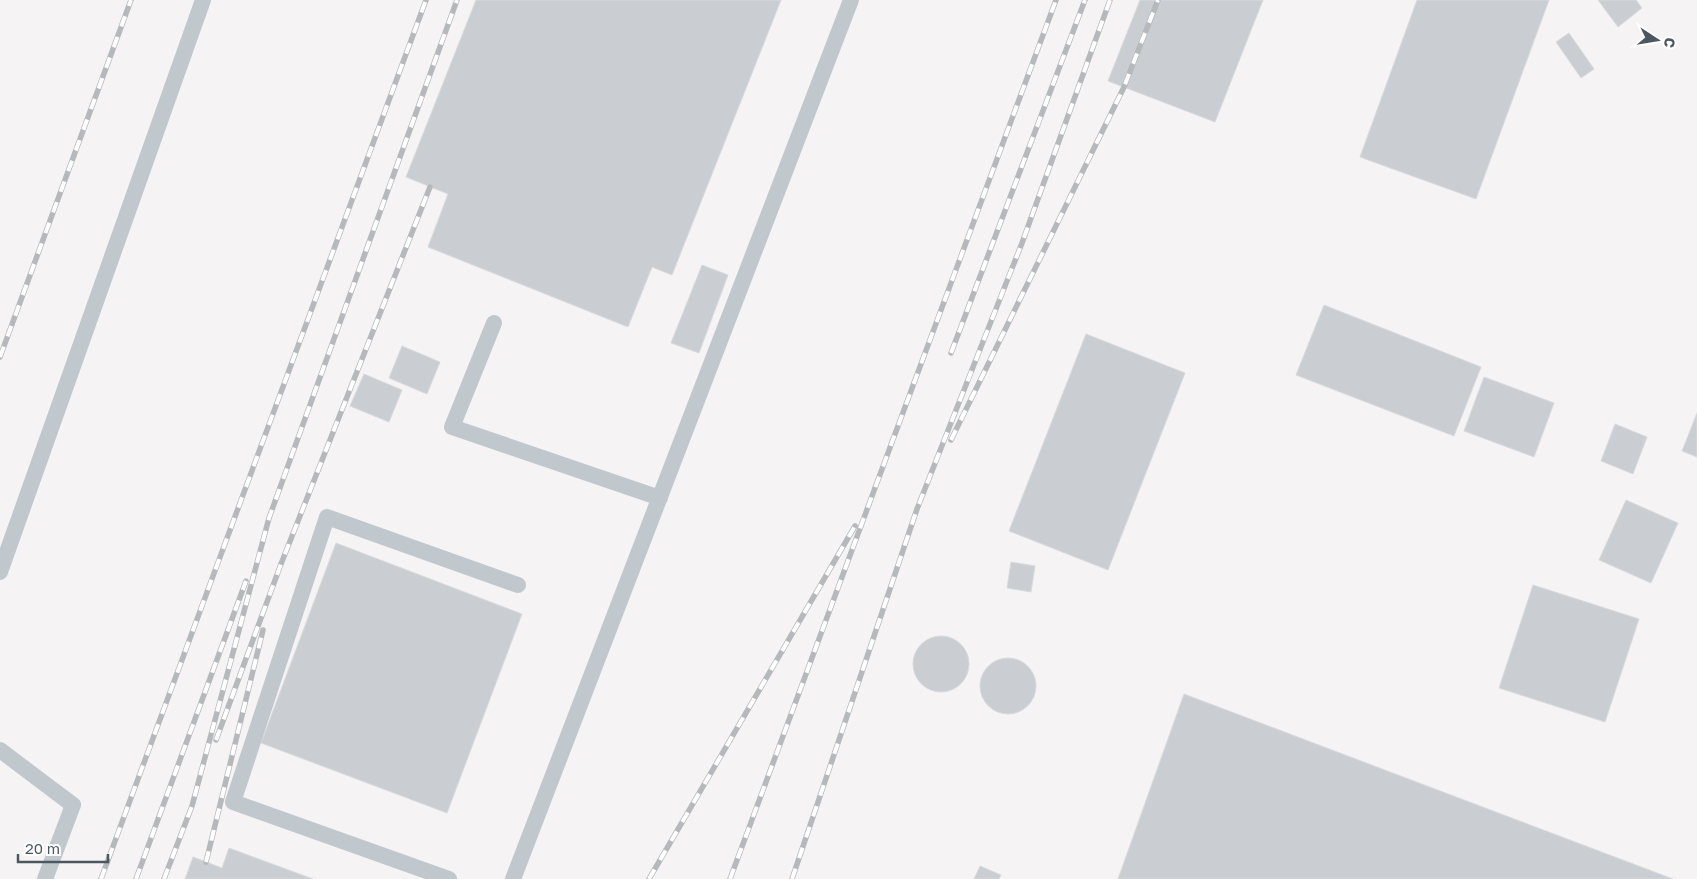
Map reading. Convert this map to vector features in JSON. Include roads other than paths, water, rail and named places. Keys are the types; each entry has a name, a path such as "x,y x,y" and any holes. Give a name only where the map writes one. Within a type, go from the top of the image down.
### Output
{"lane":[{"path":"0,572 203,0"},
{"path":"513,879 852,0"},
{"path":"494,323 452,427 660,498"},
{"path":"449,879 233,802 327,517 518,585"},
{"path":"0,750 73,805 45,879"}],"railway":[{"path":"0,357 131,0"},
{"path":"101,879 426,0"},
{"path":"164,879 192,806 269,518 457,0"},
{"path":"730,879 1056,0"},
{"path":"951,353 1085,0"},
{"path":"792,879 917,509 1022,243 1110,0"},
{"path":"951,440 1124,87 1158,0"},
{"path":"216,740 281,564 430,187"},
{"path":"649,879 855,526"},
{"path":"136,879 246,581"},
{"path":"206,862 263,630"}]}
